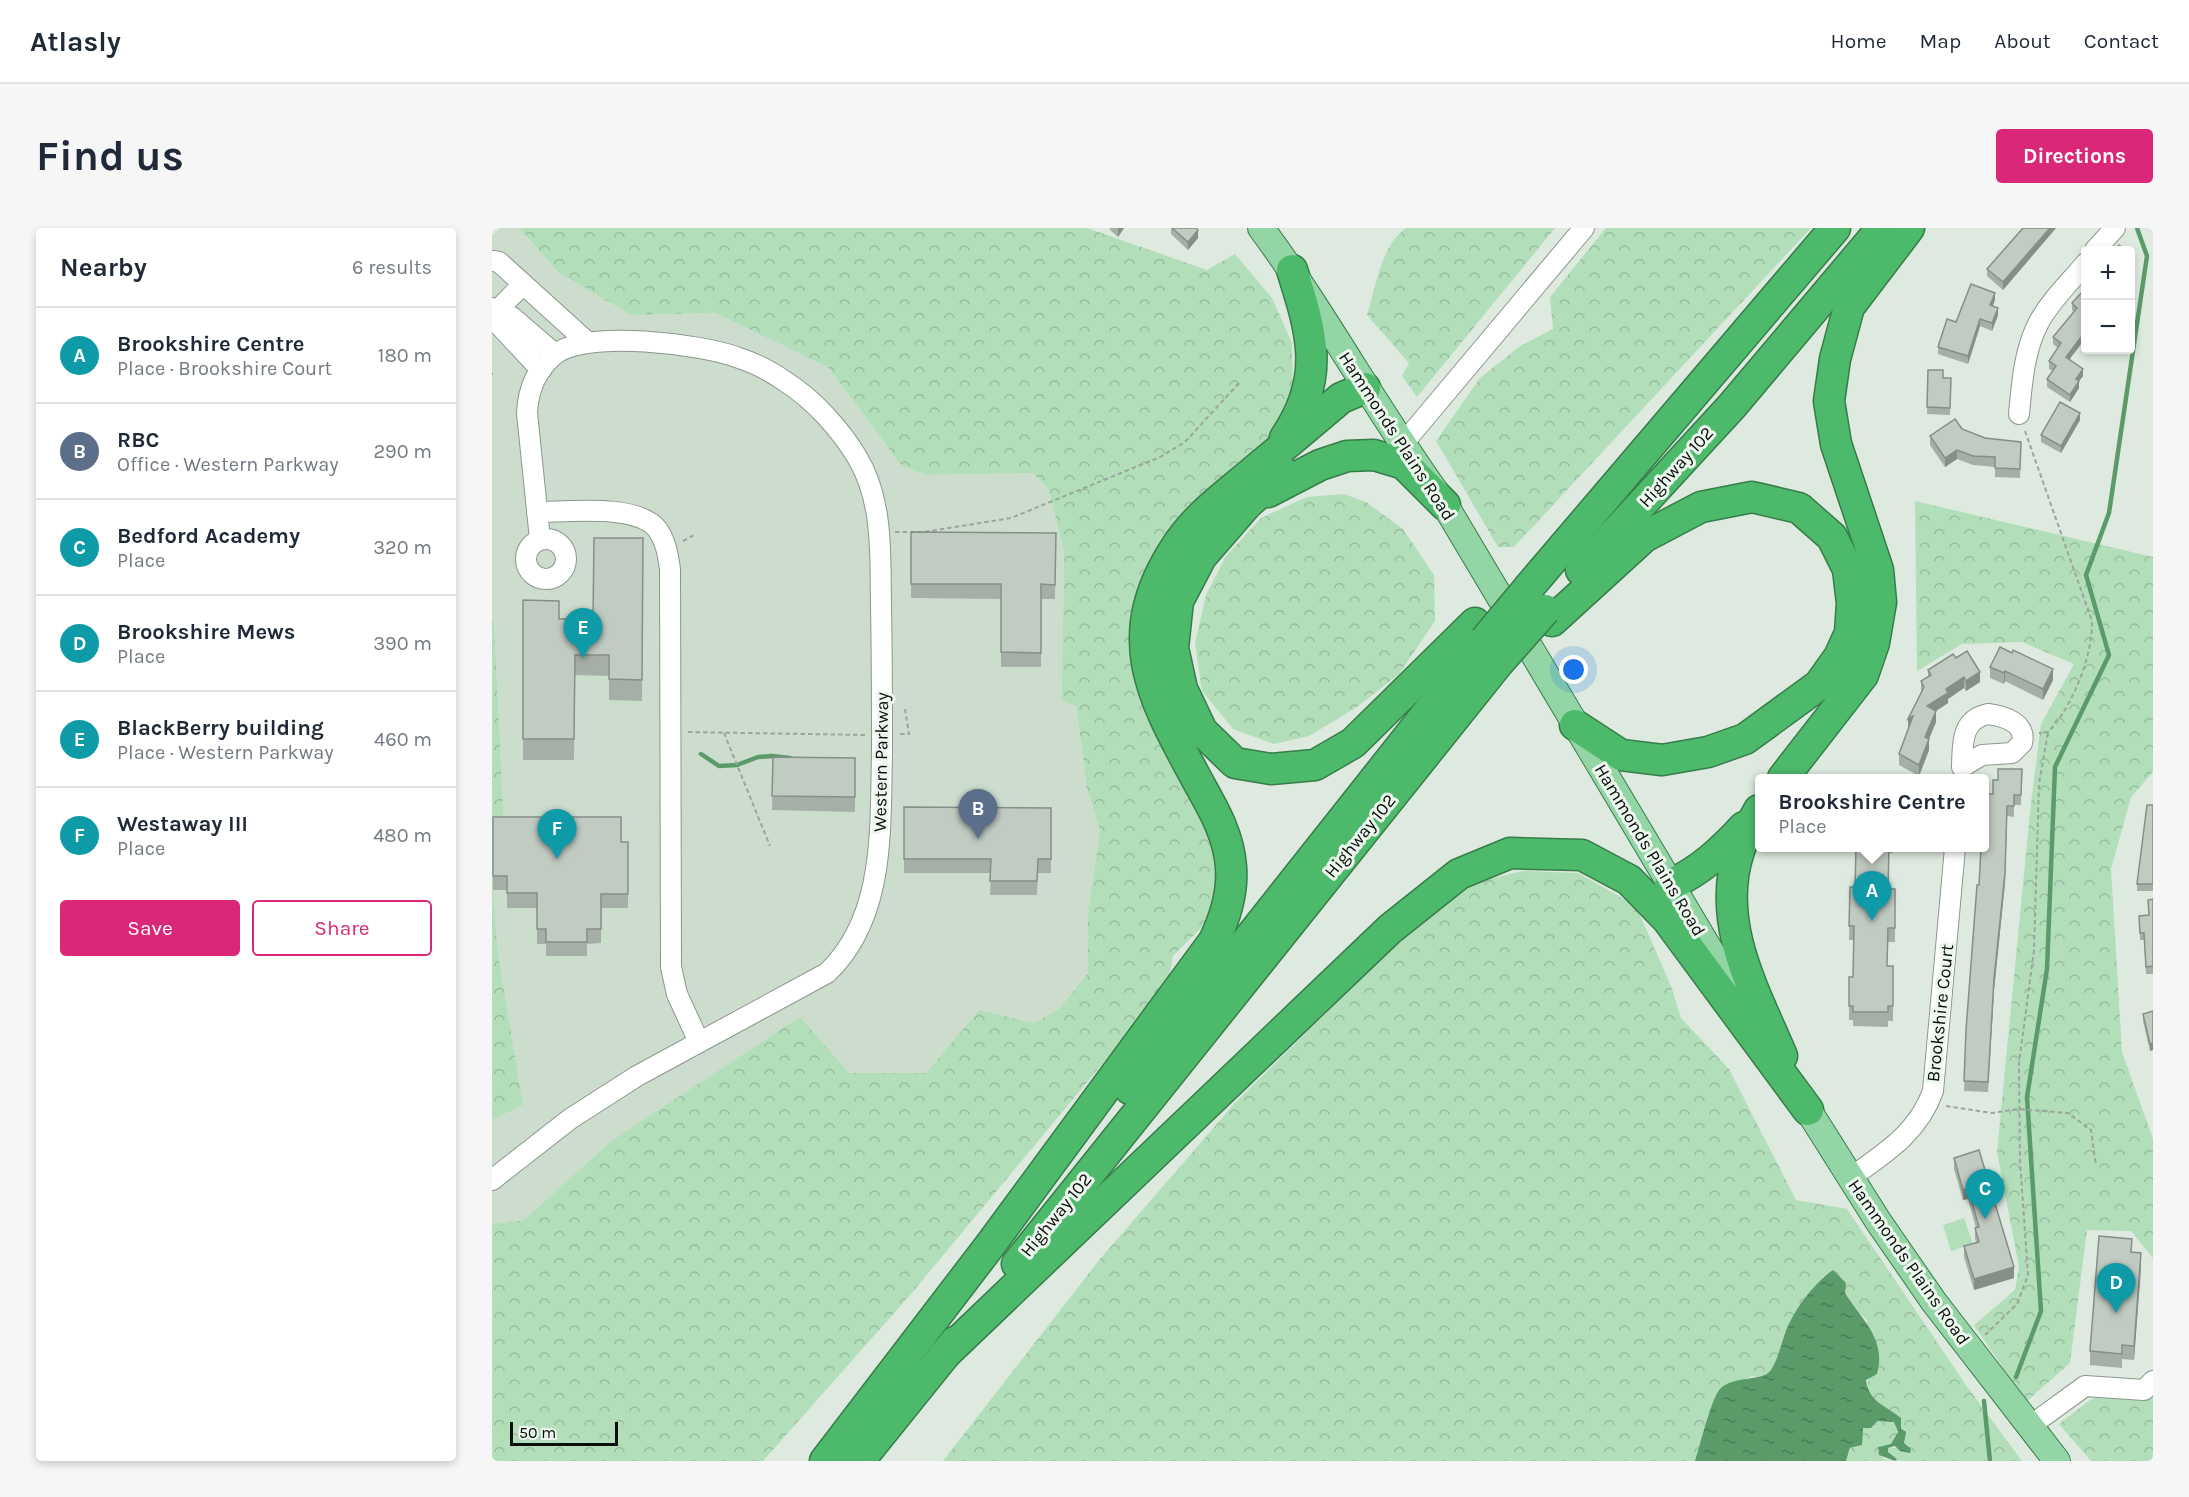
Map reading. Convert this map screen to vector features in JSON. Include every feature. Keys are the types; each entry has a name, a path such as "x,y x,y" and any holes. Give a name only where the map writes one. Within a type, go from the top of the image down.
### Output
{"highway":[{"name":"Highway 102","path":"826,1461 1536,597 1750,326 1835,228"},
{"name":"Highway 102","path":"1536,597 1732,406 1882,228"},
{"path":"1786,774 1863,675 1874,643 1881,602 1878,570 1836,444 1829,401 1835,358 1849,307 1909,228"},
{"path":"1274,454 1298,418 1308,389 1311,364 1311,337 1292,270"},
{"path":"1365,388 1349,413 1247,504 1201,557 1178,601 1173,648 1182,689 1202,731 1235,763 1271,769 1315,765 1353,743 1491,649 1536,597 1701,507 1752,496 1799,508 1832,537 1848,569 1852,603 1850,633 1839,657 1819,685 1745,739 1708,752 1662,760 1621,755 1575,725"},
{"path":"826,1461 984,1254 1204,956 1221,926 1232,880 1225,836 1156,702 1147,669 1145,633 1153,593 1176,547 1206,511 1341,398 1365,388"},
{"path":"1247,504 1320,465 1347,456 1374,455 1404,464 1444,505"},
{"name":"Highway 102","path":"859,1461 1440,736 1491,649"},
{"path":"1670,885 1698,871 1721,853 1755,814"},
{"path":"1755,817 1739,851 1732,886 1732,927 1744,967 1804,1105"},
{"path":"944,1356 1390,929 1459,874 1510,853 1582,855 1629,880 1667,919 1804,1105"}],"main road":[{"name":"Hammonds Plains Road","path":"1261,228 1292,270 1401,446 1444,505 1670,885 1850,1178 1934,1302 2057,1461"}],"street":[{"path":"1401,446 1584,228"},
{"path":"2099,246 2115,228"},
{"path":"492,261 499,262 586,341"},
{"path":"2019,414 2022,378 2039,322 2081,268"},
{"path":"494,310 523,284"},
{"path":"494,310 512,317 555,354"},
{"path":"494,310 500,326 541,370"},
{"name":"Western Parkway","path":"492,1180 570,1119 637,1076 807,986 827,973 839,962 870,903 879,857 883,708 878,531 875,502 858,458 827,417 786,382 739,358 690,346 586,341 555,354 541,370 528,393 526,413 540,539"},
{"path":"537,512 612,511 639,518 656,528 665,542 670,569 672,968 677,994 699,1042"},
{"path":"1988,714 2007,718 2019,726 2023,734 2022,743 2016,751 1982,755 1962,773 1963,735 1976,719 1988,714"},
{"name":"Brookshire Court","path":"1850,1178 1902,1140 1917,1122 1929,1102 1935,1080 1955,852"},
{"path":"2030,1426 2085,1386 2144,1390 2153,1382"}],"path":[{"path":"878,531 924,532 1011,518 1160,457 1185,442 1239,383"},
{"path":"1970,1349 2017,1304 2028,1275 2018,1110 2019,1063 2034,950 2039,784 2048,732 2066,709 2092,640 2092,621 2019,414"},
{"path":"681,542 696,534"},
{"path":"894,734 909,734 905,709"},
{"path":"670,732 858,736 870,734"},
{"path":"2023,734 2048,732"},
{"path":"724,733 770,846"},
{"path":"1929,1102 1992,1113 2018,1110 2068,1113 2091,1130 2096,1166"}],"shaded area":[{"path":"501,228 519,228 559,273 631,315 715,313 828,367 902,466 928,475 1033,473 1049,490 1064,552 1063,615 1087,788 1100,830 1088,914 1088,973 1059,1009 1034,1023 979,1010 926,1073 849,1073 610,1142 524,1220 492,1224 492,1120 523,1105 498,954 493,890 504,825 494,621 492,621 492,235"}],"green space":[{"path":"519,228 1087,228 1207,270 1235,254 1272,298 1292,343 1293,400 1137,669 1154,732 1192,796 1223,862 1213,916 1173,956 1168,985 911,1294 763,1461 492,1461 492,1224 524,1220 610,1142 800,1017 849,1073 926,1073 979,1010 1034,1023 1059,1009 1088,973 1088,914 1100,830 1087,788 1076,706 1062,701 1064,552 1049,490 1033,473 928,475 902,466 828,367 715,313 631,315 559,273"},
{"path":"1406,228 1555,228 1417,397 1402,376 1409,363 1367,315 1385,256 1391,245"},
{"path":"1606,228 1811,228 1514,547 1498,547 1436,441 1480,378 1520,346 1553,329 1550,297"},
{"path":"1344,494 1366,502 1403,529 1434,575 1435,621 1399,674 1357,707 1309,736 1274,744 1233,729 1202,691 1195,643 1206,595 1226,556 1261,518 1307,497"},
{"path":"1915,501 2153,557 2153,772 2131,797 2111,869 2122,1052 2153,1139 2153,1258 2131,1231 2087,1230 2070,1363 2026,1402 1974,1325 2015,1290 2019,1267 1997,1152 2030,812 2041,724 2074,664 2022,642 1962,644 1917,671"},
{"path":"492,621 494,621 504,825 493,890 498,954 523,1105 492,1120"},
{"path":"1523,871 1578,873 1636,906 1671,986 1681,1018 1729,1069 1796,1200 1847,1209 1968,1388 2022,1461 1895,1461 1897,1459 1888,1452 1888,1448 1898,1448 1904,1443 1900,1424 1893,1412 1879,1405 1868,1393 1867,1320 1854,1308 1845,1292 1824,1276 1792,1318 1784,1334 1777,1360 1769,1373 1758,1377 1751,1376 1711,1407 1706,1432 1695,1461 943,1461 1100,1259 1235,1103 1411,929 1468,884"},
{"path":"1964,1218 1973,1244 1951,1251 1943,1225"},
{"path":"2116,1390 2142,1393 2153,1397 2153,1461 2091,1461 2059,1424 2090,1400"},
{"path":"1874,1421 1895,1422 1898,1435 1891,1444 1878,1447 1878,1452 1884,1459 1894,1461 1846,1461 1851,1448 1862,1445 1862,1428 1873,1426"}],"water":[{"path":"1833,1270 1846,1283 1845,1293 1871,1330 1875,1340 1879,1362 1877,1374 1866,1380 1870,1393 1901,1418 1901,1429 1906,1432 1904,1443 1911,1449 1910,1453 1900,1451 1895,1446 1888,1448 1888,1452 1897,1459 1895,1461 1879,1455 1878,1447 1891,1444 1898,1432 1894,1422 1877,1421 1871,1428 1863,1428 1862,1445 1850,1448 1846,1461 1695,1461 1710,1410 1721,1388 1734,1381 1762,1376 1771,1370 1798,1308 1818,1283"}],"building":[{"path":"1172,228 1196,228 1198,230 1188,242"},
{"path":"2023,228 2050,228 2003,282 1987,269"},
{"path":"1971,284 1995,293 1990,305 1998,308 1992,323 1980,319 1968,356 1938,347 1947,319 1956,322"},
{"path":"2081,293 2081,337 2066,357 2083,369 2070,395 2047,379 2056,366 2049,361 2061,343 2053,337 2077,308 2072,303"},
{"path":"1928,370 1943,370 1943,378 1951,378 1950,408 1927,407"},
{"path":"2060,402 2080,413 2061,446 2041,435"},
{"path":"1955,419 1962,429 1985,438 2021,442 2020,469 1995,468 1995,457 1973,456 1957,450 1945,458 1930,436"},
{"path":"911,532 1056,533 1055,585 1041,584 1041,653 1001,652 1001,584 911,584"},
{"path":"594,538 643,538 642,680 609,679 609,655 575,655 574,739 523,739 523,600 559,601 559,619 593,619"},
{"path":"2000,647 2012,653 2013,650 2053,669 2043,689 2005,671 2004,673 1990,667"},
{"path":"1967,651 1980,672 1966,681 1964,677 1946,689 1948,693 1927,706 1936,711 1925,737 1929,739 1919,765 1899,754 1913,716 1908,719 1924,687 1921,681 1931,675 1928,670 1953,654 1956,658"},
{"path":"773,757 855,758 855,797 772,796"},
{"path":"1998,769 2022,769 2021,795 2014,795 2014,806 2007,806 2005,873 1994,979 1988,1082 1964,1081 1977,885 1979,885 1981,852 1989,852 1989,794 1993,794 1993,780 1998,780"},
{"path":"2147,805 2153,805 2153,884 2137,884"},
{"path":"904,807 1051,808 1051,859 1038,859 1037,881 990,881 991,859 904,859"},
{"path":"493,817 621,817 621,842 628,842 628,894 601,894 601,929 587,929 587,942 546,942 546,929 537,929 537,893 507,893 507,876 493,876"},
{"path":"1856,852 1889,852 1888,889 1895,889 1895,928 1888,928 1887,966 1893,966 1893,1006 1888,1006 1888,1012 1853,1012 1853,1006 1849,1006 1849,977 1853,977 1854,926 1849,926 1850,887 1855,887"},
{"path":"2153,899 2153,966 2146,967 2144,933 2140,933 2139,916 2149,915 2148,900"},
{"path":"2153,1011 2153,1043 2150,1044 2143,1014"},
{"path":"1979,1150 2014,1267 1974,1279 1964,1246 1979,1242 1975,1228 1979,1227 1968,1188 1963,1190 1954,1158"},
{"path":"2099,1236 2132,1239 2131,1252 2141,1253 2134,1346 2122,1345 2122,1354 2090,1351"}],"waterway":[{"path":"2016,1377 2041,1311 2027,1097 2047,969 2055,767 2109,655 2086,575 2109,513 2147,256 2137,228"},
{"path":"701,754 719,766 737,765 758,757 790,758"},
{"path":"1984,1401 1990,1461"}],"place":[{"name":"BlackBerry building","path":"583,658"},
{"name":"RBC","path":"978,839"},
{"name":"Westaway III","path":"557,859"},
{"name":"Brookshire Centre","path":"1872,921"},
{"name":"Bedford Academy","path":"1985,1219"},
{"name":"Brookshire Mews","path":"2116,1313"}]}
